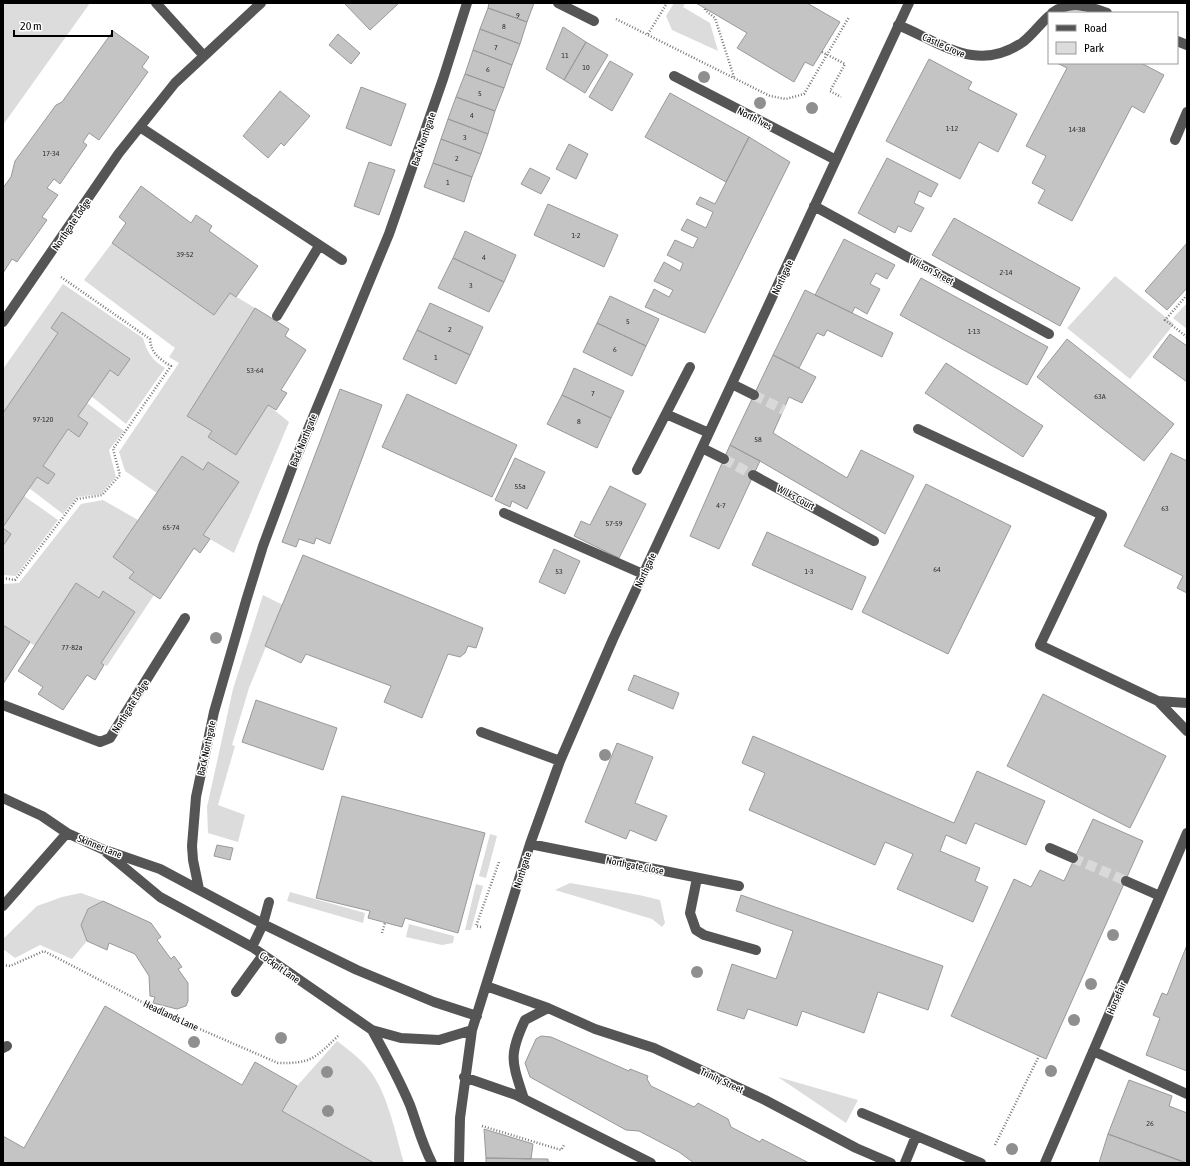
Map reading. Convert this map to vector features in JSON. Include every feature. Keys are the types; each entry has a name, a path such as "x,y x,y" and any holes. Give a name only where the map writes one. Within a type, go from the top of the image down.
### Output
{"street":[{"path":"156,3 204,56"},
{"name":"Northgate Lodge","path":"3,322 120,153 140,127 176,83 261,3"},
{"name":"Back Northgate","path":"199,889 193,860 192,846 196,797 221,684 263,546 311,421 390,234 441,86 467,3"},
{"path":"558,3 594,21"},
{"name":"Northgate","path":"459,1163 460,1118 464,1077 472,1030 530,844 560,761 612,639 909,3"},
{"path":"1054,12 1066,6 1084,3 1105,12"},
{"name":"Castle Grove","path":"898,25 966,55 993,56 1008,51 1024,41 1048,17"},
{"name":"North Ives","path":"674,76 836,160"},
{"path":"1175,140 1187,112"},
{"path":"140,127 342,260"},
{"name":"Wilson Street","path":"814,206 1049,334"},
{"path":"278,316 319,246"},
{"path":"637,470 690,367"},
{"path":"732,384 754,395"},
{"path":"666,414 709,433"},
{"path":"918,428 1102,515 1040,645 1158,701 1187,731"},
{"path":"702,448 724,459"},
{"name":"Wilks Court","path":"753,474 839,520 874,541"},
{"path":"504,513 643,574"},
{"name":"Northgate Lodge","path":"3,705 100,742 110,738 185,618"},
{"path":"1158,701 1187,703"},
{"path":"481,732 560,761"},
{"name":"Skinner Lane","path":"3,798 42,816 67,833 102,849 160,869 199,889"},
{"path":"3,906 67,833"},
{"name":"Horsefair","path":"1046,1163 1187,834"},
{"name":"Northgate Close","path":"530,844 739,886"},
{"path":"1050,848 1073,858"},
{"name":"Cockpit Lane","path":"102,849 160,897 252,947 372,1030 401,1038 439,1040 472,1030"},
{"path":"697,878 690,913 696,930 704,935 756,950"},
{"path":"1126,881 1160,896"},
{"path":"199,889 263,924 364,973 434,1002 477,1016"},
{"path":"252,947 263,924 269,902"},
{"path":"236,992 263,955"},
{"name":"Trinity Street","path":"486,986 548,1008 595,1029 654,1048 891,1163"},
{"path":"524,1099 514,1068 513,1052 525,1020 548,1008"},
{"path":"372,1030 396,1072 423,1144 432,1163"},
{"path":"1093,1051 1187,1094"},
{"path":"464,1077 524,1099 651,1163"},
{"path":"862,1113 981,1163"},
{"path":"904,1163 916,1136"}],"path":[{"path":"648,34 667,3"},
{"path":"705,9 715,18 734,78"},
{"path":"613,17 770,96 786,99 804,94 849,17"},
{"path":"822,52 845,64 830,91 839,96"},
{"path":"3,578 15,580 77,499 102,495 120,475 113,450 171,366 159,359 151,348 150,339 43,264"},
{"path":"1187,295 1165,320 1187,336"},
{"path":"382,933 385,923"},
{"name":"Headlands Lane","path":"3,965 10,966 44,951 163,1012 278,1063 296,1064 312,1060 338,1036"},
{"path":"993,1148 1038,1056"},
{"path":"477,1124 561,1150 576,1125"}],"green space":[{"path":"3,3 90,3 3,125"},
{"path":"674,3 685,3 683,7 710,23 718,51 672,30 666,16"},
{"path":"112,243 214,315 230,293 255,308 187,416 212,431 208,437 236,455 268,405 289,422 234,553 203,535 238,482 208,462 203,470 182,456 157,493 125,471 119,452 179,363 169,357 175,348 84,280"},
{"path":"1115,276 1174,324 1130,379 1067,328"},
{"path":"63,284 143,338 151,355 165,368 126,424 91,396 110,370 118,376 130,359 62,312 51,328 58,333 3,413 3,369"},
{"path":"1187,303 1187,329 1173,318"},
{"path":"87,403 124,431 109,450 116,477 101,494 77,497 63,514 29,488 37,477 48,484 55,474 43,466 68,429 79,437 88,423 78,416"},
{"path":"24,496 58,520 16,576 3,575 3,546 11,534 3,527"},
{"path":"103,500 138,520 113,557 134,572 130,579 154,595 107,666 101,663 135,612 104,591 99,598 76,583 35,646 3,625 3,584 19,583 81,504"},
{"path":"263,595 283,605 249,688 232,745 235,746 218,805 245,815 238,842 208,833 207,807 233,689"},
{"path":"490,834 497,836 486,878 479,876"},
{"path":"570,883 660,900 665,923 662,927 652,919 555,890"},
{"path":"476,884 483,886 471,930 465,930"},
{"path":"290,892 365,913 363,923 287,901"},
{"path":"81,893 103,901 88,909 81,925 87,941 72,959 40,945 15,958 3,949 3,939 37,906 62,897"},
{"path":"409,924 454,936 453,943 442,945 406,937"},
{"path":"337,1041 365,1065 379,1085 392,1118 404,1163 374,1163 282,1111 297,1086"},
{"path":"778,1077 858,1100 846,1123"}],"building":[{"path":"344,3 399,3 370,30"},
{"path":"489,3 534,3 527,22 488,8"},
{"path":"696,3 807,3 840,22 813,66 805,62 794,82 737,48 747,33"},
{"path":"488,8 527,22 520,44 480,29"},
{"path":"563,27 586,42 564,80 546,69"},
{"path":"480,29 520,44 512,65 473,50"},
{"path":"113,31 149,57 142,67 148,72 99,140 89,133 83,142 87,145 60,184 54,179 47,188 58,195 42,217 47,220 17,262 12,259 3,273 3,188 11,177 15,161 56,105 62,102"},
{"path":"338,34 360,53 351,64 329,45"},
{"path":"586,42 608,55 585,93 564,80"},
{"path":"473,50 512,65 504,88 465,74"},
{"path":"929,59 972,82 968,89 1017,114 998,152 979,142 960,179 886,141"},
{"path":"610,61 633,74 612,111 589,97"},
{"path":"1059,64 1143,64 1164,75 1144,113 1132,106 1072,221 1038,203 1045,190 1032,183 1046,156 1026,146 1067,68"},
{"path":"465,74 504,88 495,111 456,97"},
{"path":"361,87 406,104 391,146 346,128"},
{"path":"280,91 310,116 284,146 281,143 268,158 243,136"},
{"path":"670,93 749,137 726,182 645,137"},
{"path":"456,97 495,111 488,134 448,119"},
{"path":"448,119 488,134 481,154 441,139"},
{"path":"749,137 790,162 705,333 645,307 654,289 669,297 673,290 654,281 664,262 680,271 683,263 667,255 675,240 693,248 698,238 681,230 687,219 706,228 713,212 696,204 700,197 715,204"},
{"path":"441,139 481,154 472,177 433,163"},
{"path":"569,144 588,154 576,179 556,169"},
{"path":"887,158 938,184 931,197 919,191 914,203 924,208 911,232 898,226 895,233 858,213"},
{"path":"369,162 395,170 379,215 354,206"},
{"path":"433,163 472,177 464,202 424,187"},
{"path":"530,168 550,178 541,194 521,184"},
{"path":"141,186 191,223 196,215 212,226 209,231 258,266 236,297 230,293 214,315 112,243 126,223 119,217"},
{"path":"548,204 618,235 604,267 534,235"},
{"path":"954,218 1080,288 1060,326 932,255"},
{"path":"465,231 516,255 504,282 453,258"},
{"path":"844,239 895,265 887,279 876,273 870,284 880,289 867,314 855,307 852,313 815,295"},
{"path":"1187,243 1187,288 1167,310 1145,291"},
{"path":"453,258 504,282 489,312 438,288"},
{"path":"921,278 1048,347 1027,385 900,315"},
{"path":"805,290 893,333 882,357 827,330 824,336 817,333 799,368 773,355"},
{"path":"610,296 659,319 646,346 597,323"},
{"path":"430,303 483,327 470,355 417,330"},
{"path":"255,308 289,329 285,336 306,350 281,390 287,393 276,410 268,405 236,455 208,437 212,431 187,416"},
{"path":"62,312 130,359 118,376 110,370 78,416 88,423 79,437 68,429 43,466 55,474 48,484 37,477 3,527 3,413 58,333 51,328"},
{"path":"597,323 646,346 632,376 583,352"},
{"path":"417,330 470,355 456,384 403,359"},
{"path":"1170,334 1187,346 1187,382 1153,357"},
{"path":"1067,339 1174,424 1144,461 1037,377"},
{"path":"773,355 816,377 802,403 789,397 773,433 847,478 861,450 914,476 885,534 730,445"},
{"path":"946,363 1043,426 1023,457 925,393"},
{"path":"574,368 624,391 611,418 562,395"},
{"path":"340,389 382,405 330,544 316,538 314,544 299,539 296,547 282,542"},
{"path":"407,394 517,445 492,497 382,447"},
{"path":"562,395 611,418 597,448 547,424"},
{"path":"730,445 760,461 719,549 690,536"},
{"path":"1171,453 1187,461 1187,593 1177,588 1183,576 1124,546"},
{"path":"182,456 203,470 208,462 239,482 203,535 210,539 200,553 194,548 160,599 129,578 134,572 113,557"},
{"path":"515,458 545,472 527,509 512,501 510,507 495,500"},
{"path":"926,484 1011,526 948,654 862,612"},
{"path":"610,486 646,504 619,558 574,536 581,521 590,525"},
{"path":"3,528 11,534 3,546"},
{"path":"767,532 866,577 852,610 752,565"},
{"path":"554,549 580,561 565,594 539,582"},
{"path":"303,555 483,628 476,648 468,646 465,653 460,657 448,654 422,718 384,702 391,686 306,654 301,663 265,646"},
{"path":"76,583 99,598 103,591 135,612 101,663 104,665 95,680 87,675 63,710 38,694 43,687 18,671"},
{"path":"3,625 30,642 3,684"},
{"path":"634,675 679,693 673,709 628,690"},
{"path":"1043,694 1166,756 1130,828 1007,766"},
{"path":"256,700 337,728 323,770 242,742"},
{"path":"753,736 954,823 977,771 1045,801 1026,845 975,823 966,844 946,835 940,851 980,868 975,881 988,887 973,922 897,889 913,854 885,842 875,865 749,810 765,773 742,763"},
{"path":"617,743 653,757 635,803 667,816 656,841 630,830 626,839 585,822"},
{"path":"342,796 485,833 458,933 405,918 402,927 368,918 370,911 316,898"},
{"path":"1093,819 1143,841 1046,1059 951,1016 1014,879 1031,887 1040,870 1064,881"},
{"path":"217,845 233,848 230,860 214,856"},
{"path":"741,895 943,966 928,1010 878,992 864,1033 802,1011 797,1026 748,1009 744,1019 717,1010 732,964 776,979 793,931 736,911"},
{"path":"103,901 151,923 161,937 157,940 171,959 174,956 182,967 178,969 188,983 188,1001 186,1006 177,1009 153,1003 155,997 150,996 149,976 135,954 109,943 107,950 87,941 81,925 88,909"},
{"path":"1187,945 1187,1071 1146,1055 1160,1018 1153,1015 1162,993 1167,995"},
{"path":"105,1006 242,1085 255,1062 297,1086 282,1111 374,1163 3,1163 3,1136 24,1148"},
{"path":"541,1036 551,1037 629,1071 630,1069 648,1076 647,1079 651,1086 694,1107 698,1103 728,1119 731,1127 760,1142 762,1139 809,1163 694,1163 679,1152 639,1131 626,1130 530,1077 525,1063 536,1039"},
{"path":"1129,1080 1172,1096 1169,1106 1187,1113 1187,1163 1108,1134"},
{"path":"484,1129 533,1144 531,1159 486,1158"},
{"path":"1108,1134 1186,1163 1099,1163"},
{"path":"486,1158 548,1159 548,1162 556,1163 486,1163"}],"tunnel":[{"path":"754,395 784,410"},
{"path":"724,459 753,475"},
{"path":"1073,858 1126,881"}]}
